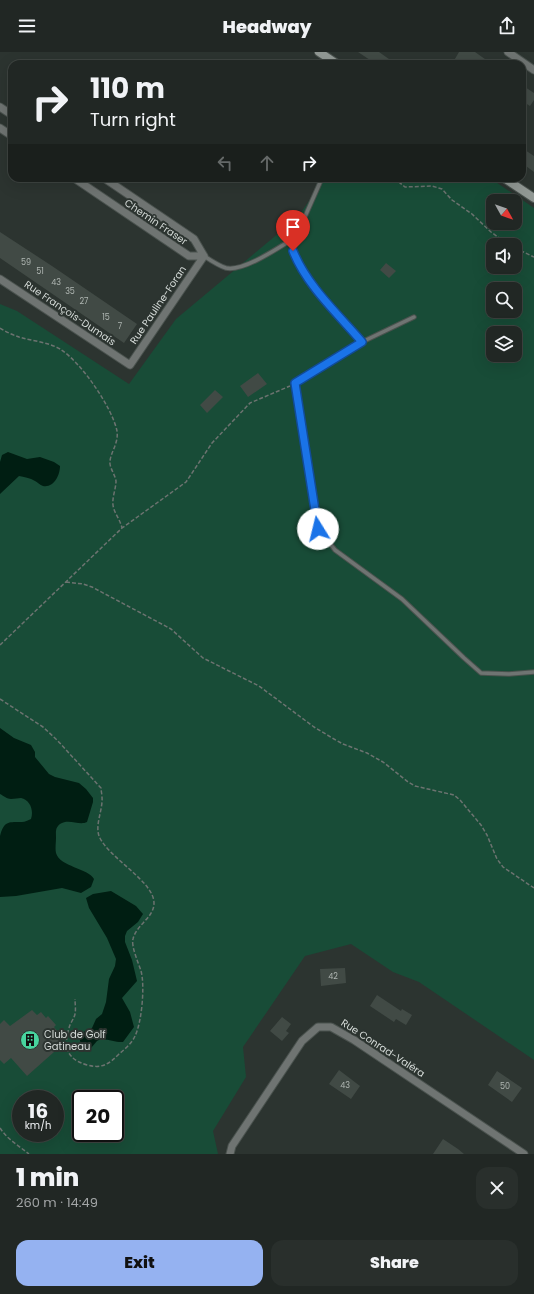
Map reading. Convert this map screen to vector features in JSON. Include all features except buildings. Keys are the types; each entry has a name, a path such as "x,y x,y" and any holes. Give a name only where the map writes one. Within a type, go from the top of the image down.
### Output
{"street":[{"path":"319,52 331,60"},
{"path":"508,52 520,60"},
{"name":"Chemin Fraser","path":"80,182 189,256 204,256"},
{"name":"Chemin Fraser","path":"110,182 194,239 204,256"},
{"path":"510,182 534,198"},
{"name":"Rue Pauline-Foran","path":"130,365 204,256"},
{"name":"Rue François-Dumais","path":"0,278 130,365"},
{"name":"Rue Conrad-Valéra","path":"230,1154 232,1146 302,1041 318,1027 332,1027 354,1040 524,1154"}],"lane":[{"path":"320,182 296,237 293,251 301,269 309,281 362,342"},
{"path":"204,256 226,268 243,266 269,254 296,237"},
{"path":"414,317 362,342 295,383 318,529 335,550 402,599 481,673 509,674 534,672"}],"path":[{"path":"399,182 405,187 432,186 442,189 452,200 472,214 499,238"},
{"path":"522,251 534,257"},
{"path":"0,328 18,337 60,349 75,362 88,377 102,398 109,410 117,430 116,443 110,464 116,483 113,505 121,522 122,528"},
{"path":"0,645 122,528 186,482 212,443 250,403 295,383"},
{"path":"66,582 83,584 92,587 171,629 203,658 250,681 314,727 343,744 372,756 388,766 408,782 421,788 428,788 454,795 481,825 487,834 497,859 503,867 534,888"},
{"path":"0,699 43,727 101,788 103,798 98,828 99,836 104,845 136,875 153,896 153,909 148,918 135,932 132,941 141,972 144,991 138,1030 135,1037 110,1063 102,1066 93,1066 80,1062 69,1055 67,1048 67,1036 74,1016 75,999"},
{"path":"0,1128 3,1133 29,1154"}],"shaded area":[{"name":"Club de Golf Gatineau","path":"317,182 496,182 513,194 486,194 486,230 522,230 522,200 534,208 534,1060 419,982 393,972 351,944 305,956 243,1047 246,1077 213,1131 218,1154 0,1154 0,304 17,311 129,384 176,319 298,217 311,198"},
{"path":"8,452 27,459 40,457 54,462 60,466 58,477 50,485 43,486 36,481 19,476 0,494 0,462 2,455"},
{"path":"0,728 14,738 31,745 35,752 35,757 49,774 79,783 93,798 87,822 63,822 57,827 56,830 56,853 59,858 91,875 94,879 91,887 81,893 62,888 16,896 0,897 0,836 3,827 10,822 23,822 31,819 32,809 29,803 24,799 10,799 0,794"},
{"path":"111,891 136,906 143,914 138,922 127,931 125,936 125,942 132,960 137,981 122,998 130,1012 134,1027 123,1042 102,1039 97,1041 91,1048 82,1045 80,1039 83,1033 92,1028 96,1019 102,1014 106,1002 109,979 115,966 116,959 107,938 89,908 86,898 93,894"}],"place":[{"name":"Club de Golf Gatineau","path":"30,1040"}],"route":[{"path":"293,251 298,263 309,281 362,342 295,383 318,529"}]}
